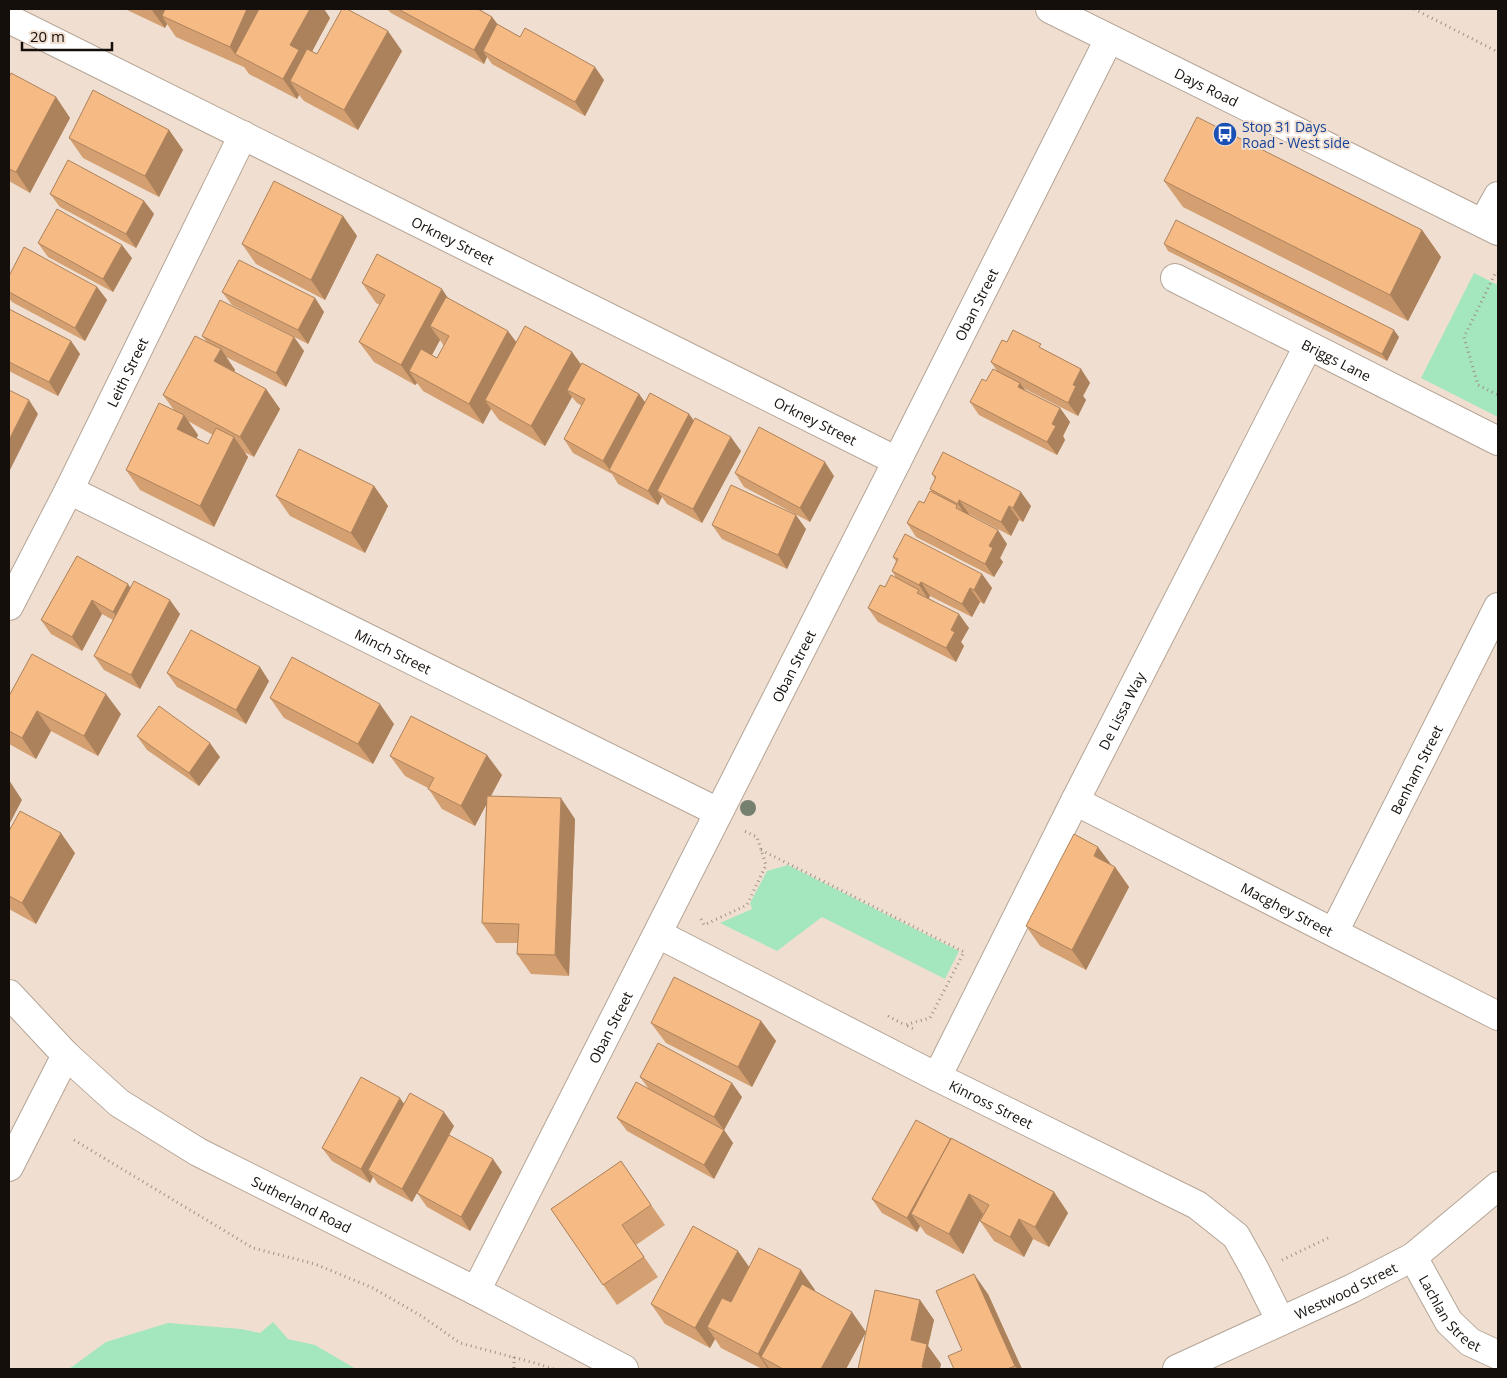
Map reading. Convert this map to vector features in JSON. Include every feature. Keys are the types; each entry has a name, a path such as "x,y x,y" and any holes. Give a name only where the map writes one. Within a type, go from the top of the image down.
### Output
{"street":[{"name":"Days Road","path":"1050,9 1491,227"},
{"name":"Orkney Street","path":"9,19 897,461"},
{"name":"Oban Street","path":"476,1291 1109,39"},
{"name":"Leith Street","path":"9,606 69,490 243,135"},
{"path":"1491,227 1498,196"},
{"name":"Briggs Lane","path":"1175,278 1498,441"},
{"name":"De Lissa Way","path":"937,1077 1075,801 1308,346"},
{"name":"Minch Street","path":"69,490 718,812"},
{"name":"Benham Street","path":"1334,932 1498,607"},
{"name":"Macghey Street","path":"1075,801 1498,1016"},
{"name":"Kinross Street","path":"658,934 937,1077 1198,1205 1236,1236 1280,1320"},
{"name":"Sutherland Road","path":"9,994 66,1055 119,1103 198,1152 476,1291 624,1369"},
{"path":"9,1167 66,1055"},
{"name":"Westwood Street","path":"1176,1369 1351,1289 1413,1257 1498,1186"},
{"name":"Lachlan Street","path":"1413,1257 1449,1322 1470,1342 1498,1355"}],"path":[{"path":"1414,9 1498,52"},
{"path":"1498,273 1496,272 1464,336 1478,385 1498,395"},
{"path":"700,914 704,925 747,904 766,865 757,837 740,829"},
{"path":"761,850 964,952 930,1018 905,1025 921,1033"},
{"path":"74,1140 253,1248 315,1264 373,1288 423,1317 460,1343 554,1369"},
{"path":"514,1357 514,1369"}],"green space":[{"path":"1474,273 1498,285 1498,417 1421,378"},
{"path":"788,865 959,951 945,979 822,917 777,951 720,923 752,909 750,903 767,871"},
{"path":"273,1322 288,1339 315,1345 356,1369 69,1369 106,1342 168,1323 241,1329 260,1333"}],"building":[{"path":"165,9 247,9 230,47 162,16"},
{"path":"259,9 310,9 290,45 299,50 283,79 235,54"},
{"path":"342,9 347,9 388,31 344,110 290,81 307,49 317,54"},
{"path":"398,9 478,9 492,17 474,50"},
{"path":"497,24 520,37 525,28 595,67 575,102 483,51"},
{"path":"11,73 56,97 16,172 9,169 9,77"},
{"path":"93,90 169,130 145,176 69,138"},
{"path":"1197,117 1422,230 1390,295 1164,181"},
{"path":"68,160 144,201 126,234 50,194"},
{"path":"274,181 343,216 311,280 242,244"},
{"path":"57,209 122,245 103,279 38,243"},
{"path":"1176,220 1394,330 1382,354 1164,244"},
{"path":"24,247 97,287 75,328 9,292 9,276"},
{"path":"377,254 442,289 401,365 359,342 385,295 362,283"},
{"path":"239,260 315,298 298,330 222,292"},
{"path":"446,297 508,331 469,404 409,371 421,349 437,358 449,336 430,326"},
{"path":"220,300 294,337 276,373 202,336"},
{"path":"9,309 71,341 49,382 9,362"},
{"path":"525,326 572,352 531,426 485,400"},
{"path":"1013,330 1041,344 1039,347 1081,369 1073,385 1076,386 1068,403 991,362 1002,340 1007,342"},
{"path":"195,336 221,349 214,361 266,389 240,437 163,395"},
{"path":"582,363 639,394 603,461 564,439 585,399 567,390"},
{"path":"993,369 1020,383 1018,387 1060,408 1052,424 1056,426 1047,442 970,402 982,379 986,381"},
{"path":"9,390 29,400 9,440"},
{"path":"650,393 689,414 648,491 609,470"},
{"path":"159,403 184,415 177,429 208,444 216,428 234,437 200,506 126,470"},
{"path":"695,418 731,437 693,509 657,491"},
{"path":"759,427 825,462 800,508 735,473"},
{"path":"299,449 374,486 351,533 276,496"},
{"path":"943,452 1021,492 1013,508 1009,506 1001,522 959,500 958,504 930,489 936,477 932,474"},
{"path":"731,485 796,515 778,555 712,525"},
{"path":"930,491 957,505 956,508 998,530 989,546 993,548 985,564 907,523 919,501 924,503"},
{"path":"905,534 982,574 974,590 970,588 962,604 921,582 919,585 892,571 898,559 893,557"},
{"path":"77,556 128,584 113,612 92,600 72,637 41,620"},
{"path":"891,575 919,590 917,593 959,614 951,630 955,632 946,648 868,608 880,585 885,587"},
{"path":"134,581 170,600 131,675 94,656"},
{"path":"191,630 260,667 236,710 167,673"},
{"path":"32,654 106,694 84,736 37,711 22,738 9,731 9,696"},
{"path":"292,657 380,704 358,744 270,698"},
{"path":"159,706 210,743 189,773 137,736"},
{"path":"411,716 487,755 461,806 428,789 434,778 390,756"},
{"path":"487,796 561,798 555,955 517,954 519,924 482,923"},
{"path":"20,811 61,833 22,903 9,896 9,831"},
{"path":"1074,834 1098,847 1094,856 1115,867 1072,950 1026,926"},
{"path":"674,977 761,1021 738,1067 651,1023"},
{"path":"658,1043 732,1083 714,1117 640,1077"},
{"path":"361,1077 400,1098 361,1169 322,1148"},
{"path":"636,1082 724,1130 704,1165 617,1118"},
{"path":"410,1093 444,1112 402,1189 368,1170"},
{"path":"916,1120 951,1139 907,1218 872,1199"},
{"path":"449,1135 493,1159 461,1217 417,1193"},
{"path":"951,1138 1054,1192 1035,1227 1019,1219 1010,1237 980,1221 989,1205 969,1194 949,1234 911,1214"},
{"path":"621,1161 651,1205 622,1225 644,1257 603,1285 551,1209"},
{"path":"693,1226 738,1251 695,1328 651,1304"},
{"path":"759,1248 801,1270 758,1354 707,1327 722,1298 731,1302"},
{"path":"974,1274 1015,1366 1007,1369 954,1369 948,1356 962,1350 936,1291"},
{"path":"802,1284 852,1312 821,1369 783,1369 761,1357"},
{"path":"875,1290 920,1300 911,1340 927,1344 922,1367 933,1369 858,1369"}],"place":[{"name":"Stop 31 Days Road - West side","path":"1225,134"}]}
